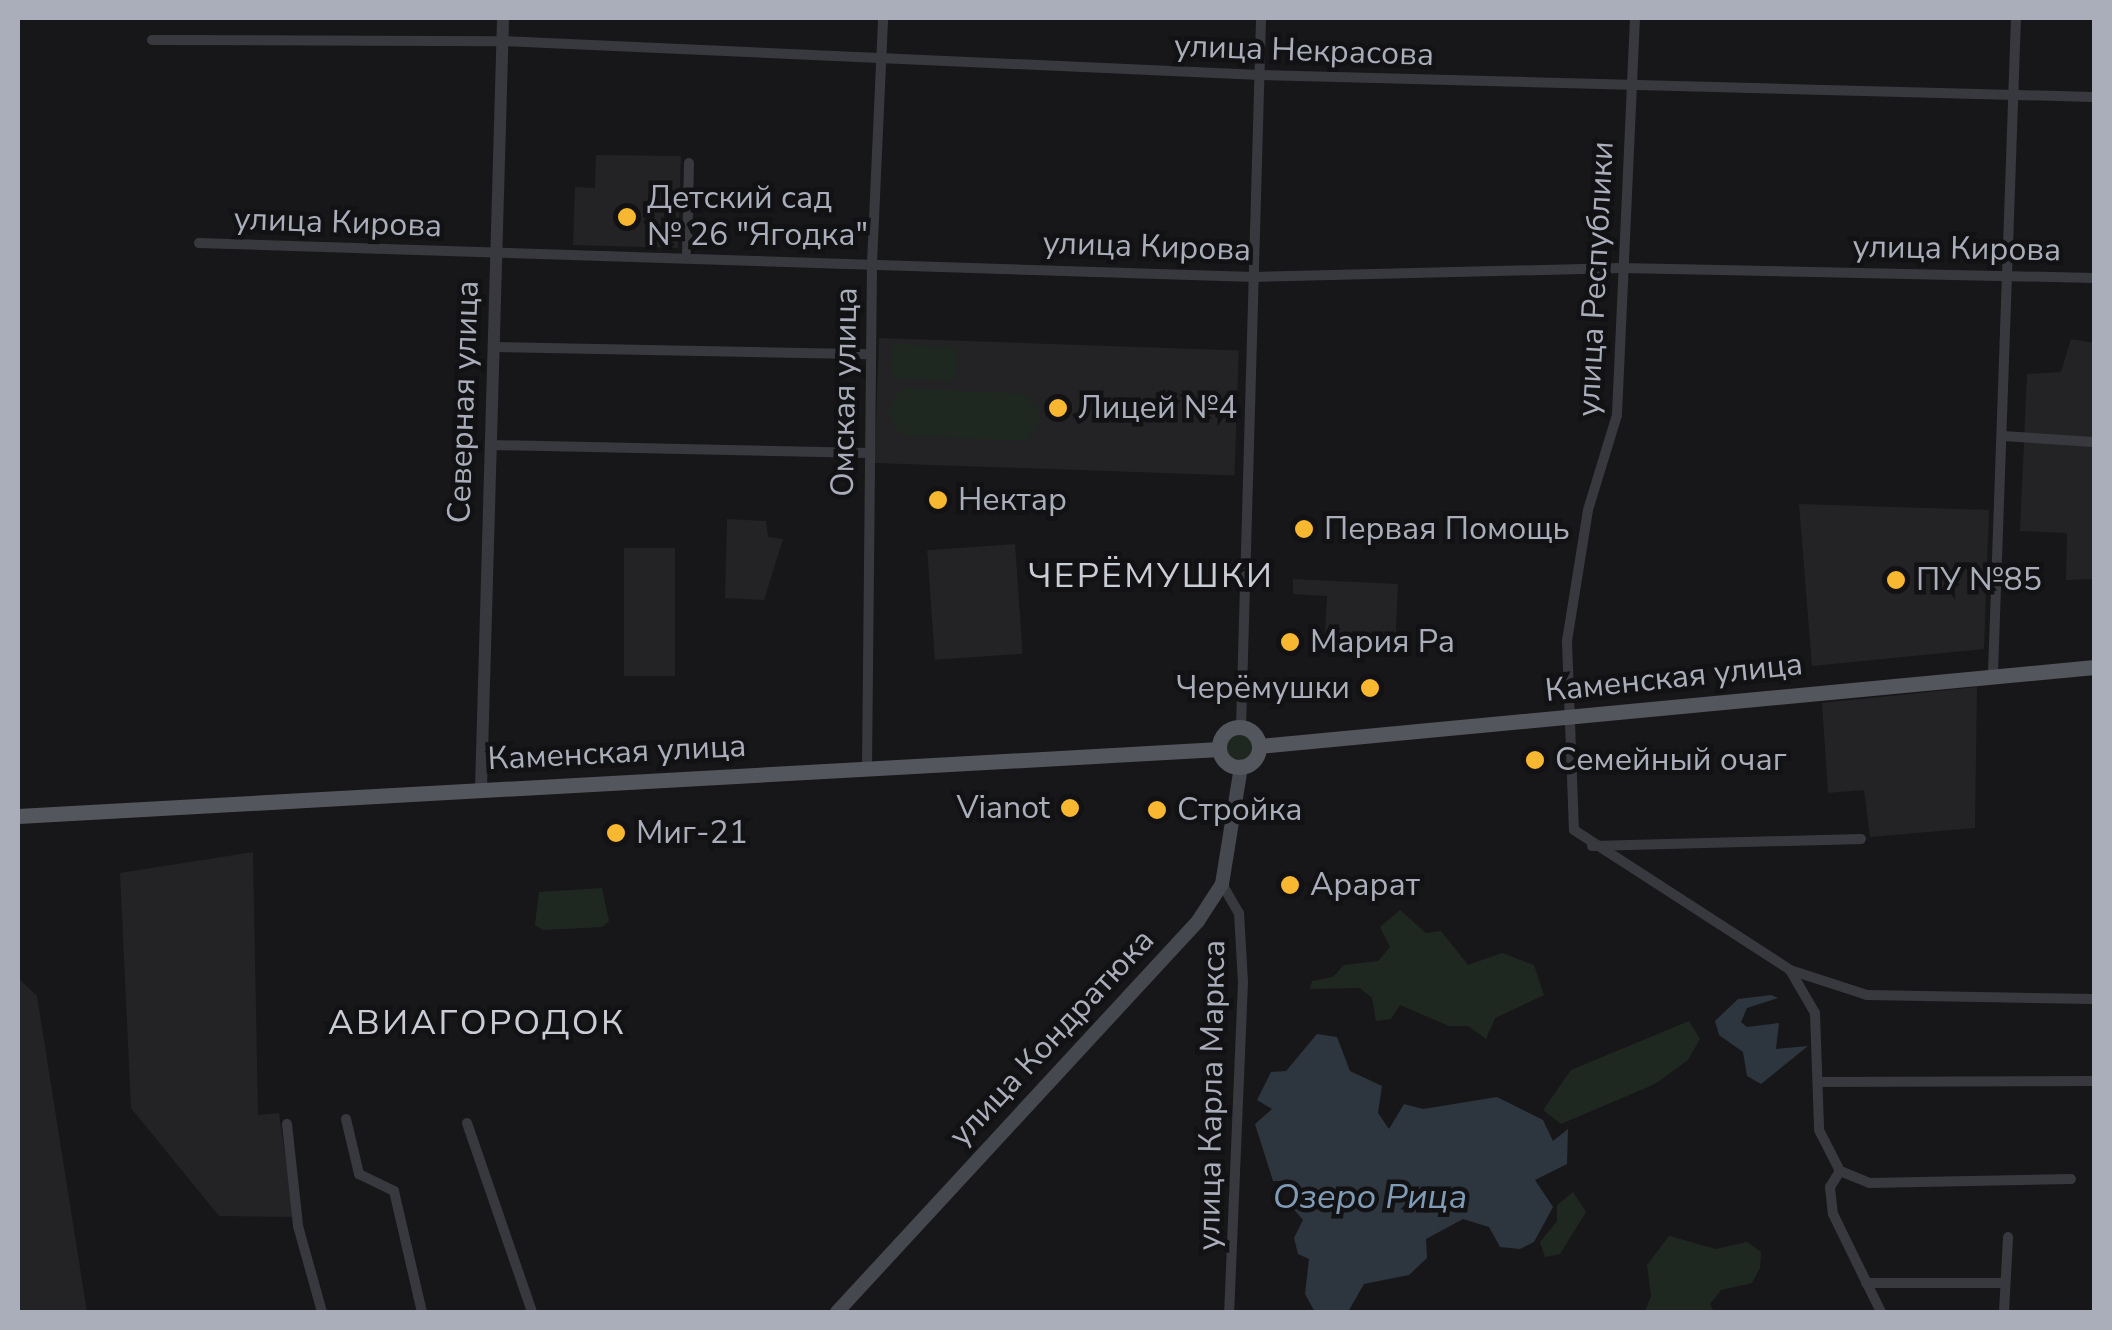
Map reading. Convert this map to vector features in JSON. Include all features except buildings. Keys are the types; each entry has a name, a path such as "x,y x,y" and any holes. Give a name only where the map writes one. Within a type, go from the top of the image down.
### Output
{"main road":[{"name":"Каменская улица","path":"1259,746 1993,673 2094,667"},
{"path":"1241,727 1259,746 1252,762 1240,767 1229,764 1219,750 1224,732 1241,727"},
{"name":"Каменская улица","path":"18,816 1219,750"},
{"name":"улица Кондратюка","path":"837,1312 1198,920 1222,884 1240,767"}],"street":[{"name":"Северная улица","path":"481,788 502,18"},
{"name":"Омская улица","path":"866,767 872,264 883,18"},
{"path":"1241,727 1261,18"},
{"name":"улица Республики","path":"1592,846 1568,815 1571,716 1567,641 1588,510 1617,415 1635,18"},
{"path":"1993,673 2016,18"},
{"name":"улица Некрасова","path":"152,40 502,41 1260,75 1630,88 2094,97"},
{"path":"686,257 689,163"},
{"name":"улица Кирова","path":"198,243 1254,276 1621,268 2094,278"},
{"path":"494,348 870,354"},
{"path":"2003,436 2094,442"},
{"path":"491,444 869,453"},
{"path":"1592,846 1861,839"},
{"path":"1592,846 1790,970 1867,995 2094,999"},
{"name":"улица Карла Маркса","path":"1222,884 1240,913 1243,982 1229,1312"},
{"path":"1790,970 1815,1013 1819,1130 1840,1171 1869,1183 2071,1179"},
{"path":"1819,1082 2094,1081"},
{"path":"346,1118 359,1174 394,1190 422,1312"},
{"path":"467,1122 532,1312"},
{"path":"288,1124 298,1226 322,1312"},
{"path":"1840,1171 1830,1199 1881,1312"},
{"path":"2004,1312 2008,1237"},
{"path":"1866,1283 2005,1283"}],"shaded area":[{"name":"Детский сад № 26 \"Ягодка\"","path":"596,155 681,156 678,248 573,245 575,187 595,188"},
{"name":"Лицей №4","path":"879,338 1239,351 1234,475 875,463"},
{"path":"2071,339 2094,343 2094,579 2066,580 2067,533 2020,531 2027,374 2061,372"},
{"path":"893,344 957,347 955,381 891,378"},
{"path":"908,388 1027,394 1039,408 1040,423 1025,441 906,436 893,426 888,411 894,396"},
{"name":"ПУ №85","path":"1799,504 1989,510 1984,649 1812,666"},
{"path":"727,519 766,521 768,537 783,539 764,600 725,598"},
{"path":"1015,544 1023,654 935,660 927,550"},
{"path":"624,548 675,548 675,676 624,676"},
{"path":"1293,579 1398,584 1395,651 1324,648 1327,596 1293,594"},
{"path":"1977,687 1975,828 1870,837 1864,790 1828,793 1822,703"},
{"path":"1239,729 1251,734 1256,746 1251,758 1239,763 1227,758 1222,746 1227,734"},
{"path":"253,852 258,1115 279,1113 294,1217 219,1216 131,1108 120,873"},
{"path":"602,888 609,921 602,927 543,930 535,925 539,892"},
{"path":"1400,910 1426,933 1441,931 1468,965 1502,953 1534,965 1544,995 1495,1018 1486,1039 1468,1026 1449,1026 1400,1005 1391,1019 1376,1021 1372,998 1360,988 1310,989 1312,981 1333,977 1344,965 1378,961 1390,947 1380,927"},
{"path":"18,978 37,996 87,1312 18,1312"},
{"path":"1689,1021 1700,1039 1688,1060 1655,1084 1561,1124 1543,1110 1571,1070"},
{"path":"1573,1192 1586,1212 1560,1254 1545,1257 1540,1242 1557,1221 1557,1205"},
{"path":"1669,1236 1716,1249 1747,1242 1761,1252 1760,1268 1752,1283 1721,1290 1710,1304 1714,1312 1645,1312 1651,1296 1647,1265"}],"water":[{"path":"1771,995 1778,998 1747,1008 1741,1022 1747,1027 1779,1023 1776,1049 1808,1046 1761,1084 1747,1076 1743,1052 1719,1035 1715,1021 1738,999"},
{"name":"Озеро Рица","path":"1317,1034 1337,1037 1350,1071 1382,1086 1378,1113 1389,1129 1404,1104 1423,1109 1497,1097 1543,1120 1553,1141 1568,1129 1567,1164 1535,1180 1553,1207 1534,1242 1520,1249 1500,1247 1489,1227 1463,1219 1426,1239 1427,1258 1409,1275 1364,1284 1348,1312 1315,1312 1305,1294 1309,1259 1298,1254 1294,1238 1303,1220 1291,1206 1293,1181 1273,1181 1255,1124 1272,1109 1257,1100 1271,1072 1286,1071"}],"place":[{"name":"Детский сад № 26 \"Ягодка\"","path":"627,217"},
{"name":"Лицей №4","path":"1058,408"},
{"name":"Нектар","path":"938,500"},
{"name":"Первая Помощь","path":"1304,529"},
{"name":"ПУ №85","path":"1896,580"},
{"name":"Мария Ра","path":"1290,642"},
{"name":"Черёмушки","path":"1370,688"},
{"name":"Семейный очаг","path":"1535,760"},
{"name":"Vianot","path":"1070,808"},
{"name":"Стройка","path":"1157,810"},
{"name":"Миг-21","path":"616,833"},
{"name":"Арарат","path":"1290,885"}],"district":[{"name":"ЧЕРЁМУШКИ","path":"1151,576"},
{"name":"АВИАГОРОДОК","path":"477,1023"}]}
